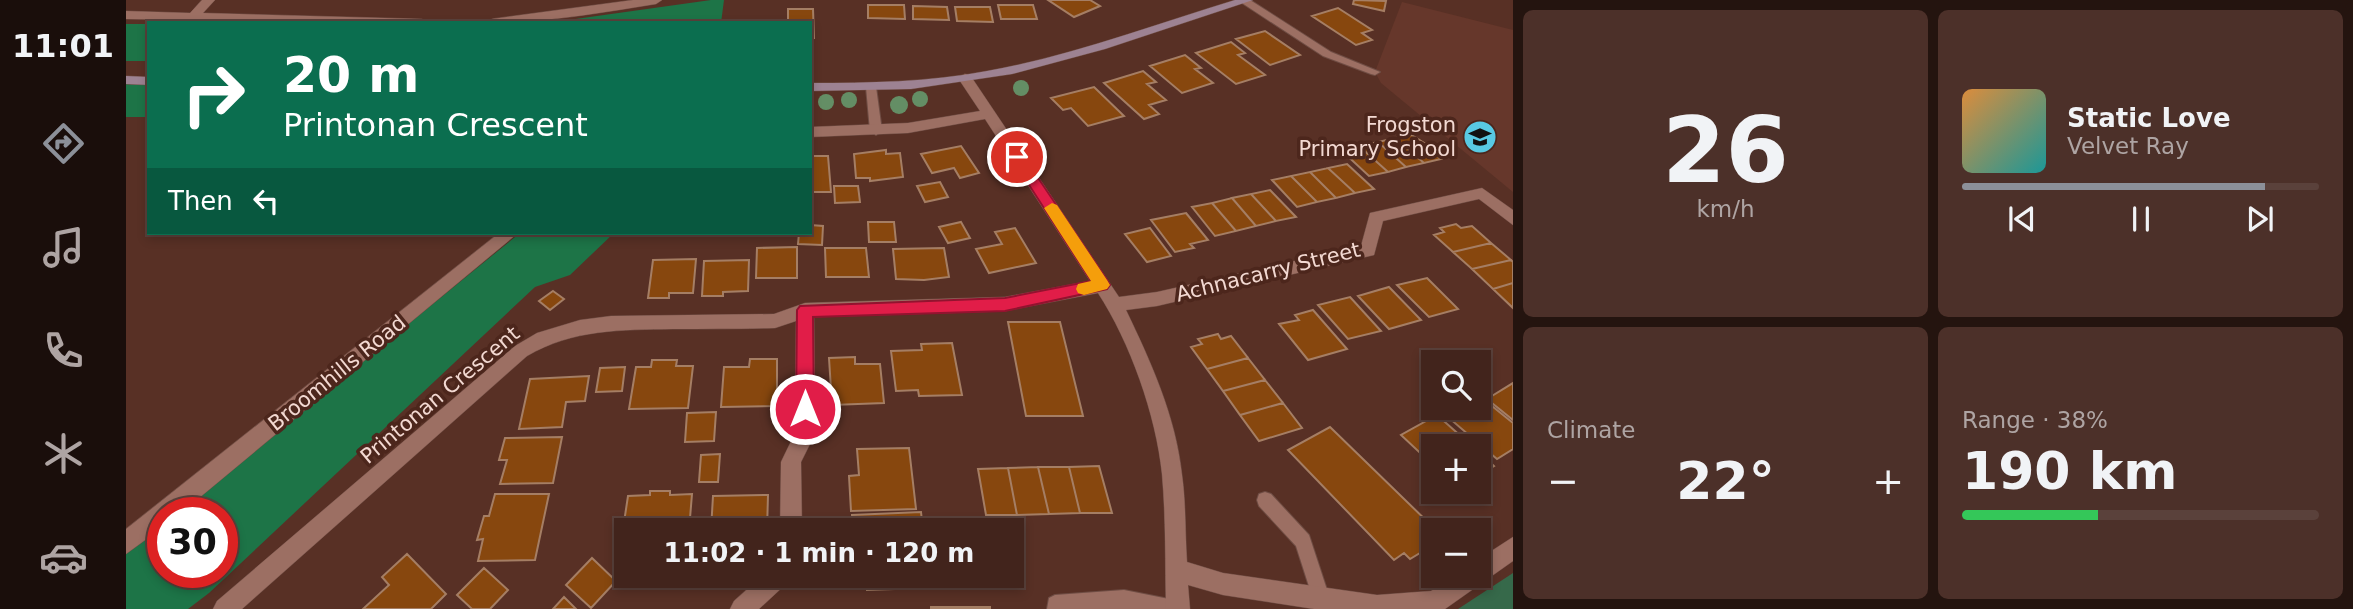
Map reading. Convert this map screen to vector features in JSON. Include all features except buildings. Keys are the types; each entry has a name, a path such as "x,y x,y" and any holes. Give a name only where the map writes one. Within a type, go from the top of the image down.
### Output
{"main road":[{"path":"812,87 871,87 965,78 1010,70 1246,0"},
{"path":"126,80 147,80"}],"street":[{"path":"194,16 209,0"},
{"path":"509,21 656,0"},
{"path":"126,15 357,21"},
{"path":"965,78 1115,305 1140,358 1160,418 1172,473 1177,570 1176,609"},
{"path":"812,132 876,131 989,114"},
{"name":"Achnacarry Street","path":"1115,305 1157,299 1368,251 1376,216 1482,194 1510,214"},
{"name":"Broomhills Road","path":"183,497 507,235"},
{"name":"Printonan Crescent","path":"225,609 521,351 543,338 580,327 611,323 775,321 805,310 1005,304 1102,285"},
{"path":"791,518 791,462 805,434 805,310"},
{"name":"Broomhills Road","path":"126,543 147,526"},
{"path":"1491,564 1513,548"},
{"path":"1177,570 1223,584 1377,607 1435,602 1455,588"},
{"path":"742,609 765,588"}],"lane":[{"path":"1246,0 1327,54 1375,72"},
{"path":"871,87 876,131"},
{"path":"1265,500 1303,541 1321,599"},
{"path":"1056,609 1055,604 1124,598 1176,609"}],"shaded area":[{"name":"Frogston Primary School","path":"1402,2 1513,30 1513,192 1381,83 1375,72"}],"green space":[{"path":"711,0 724,0 721,21 561,21"},
{"path":"126,24 147,24 147,61 126,61"},
{"path":"126,80 147,81 147,117 126,117"},
{"path":"518,235 612,235 570,275 535,287 238,566 238,497 196,497"},
{"path":"147,536 147,588 214,588 188,609 126,609 126,553"},
{"path":"1513,573 1513,609 1458,609 1491,588"}],"slow traffic":[{"path":"1052,208 1102,285 1084,289"}],"place":[{"name":"Frogston Primary School","path":"1480,137"}],"route":[{"path":"805,409 805,310 1005,304 1102,285 1017,157"}]}
